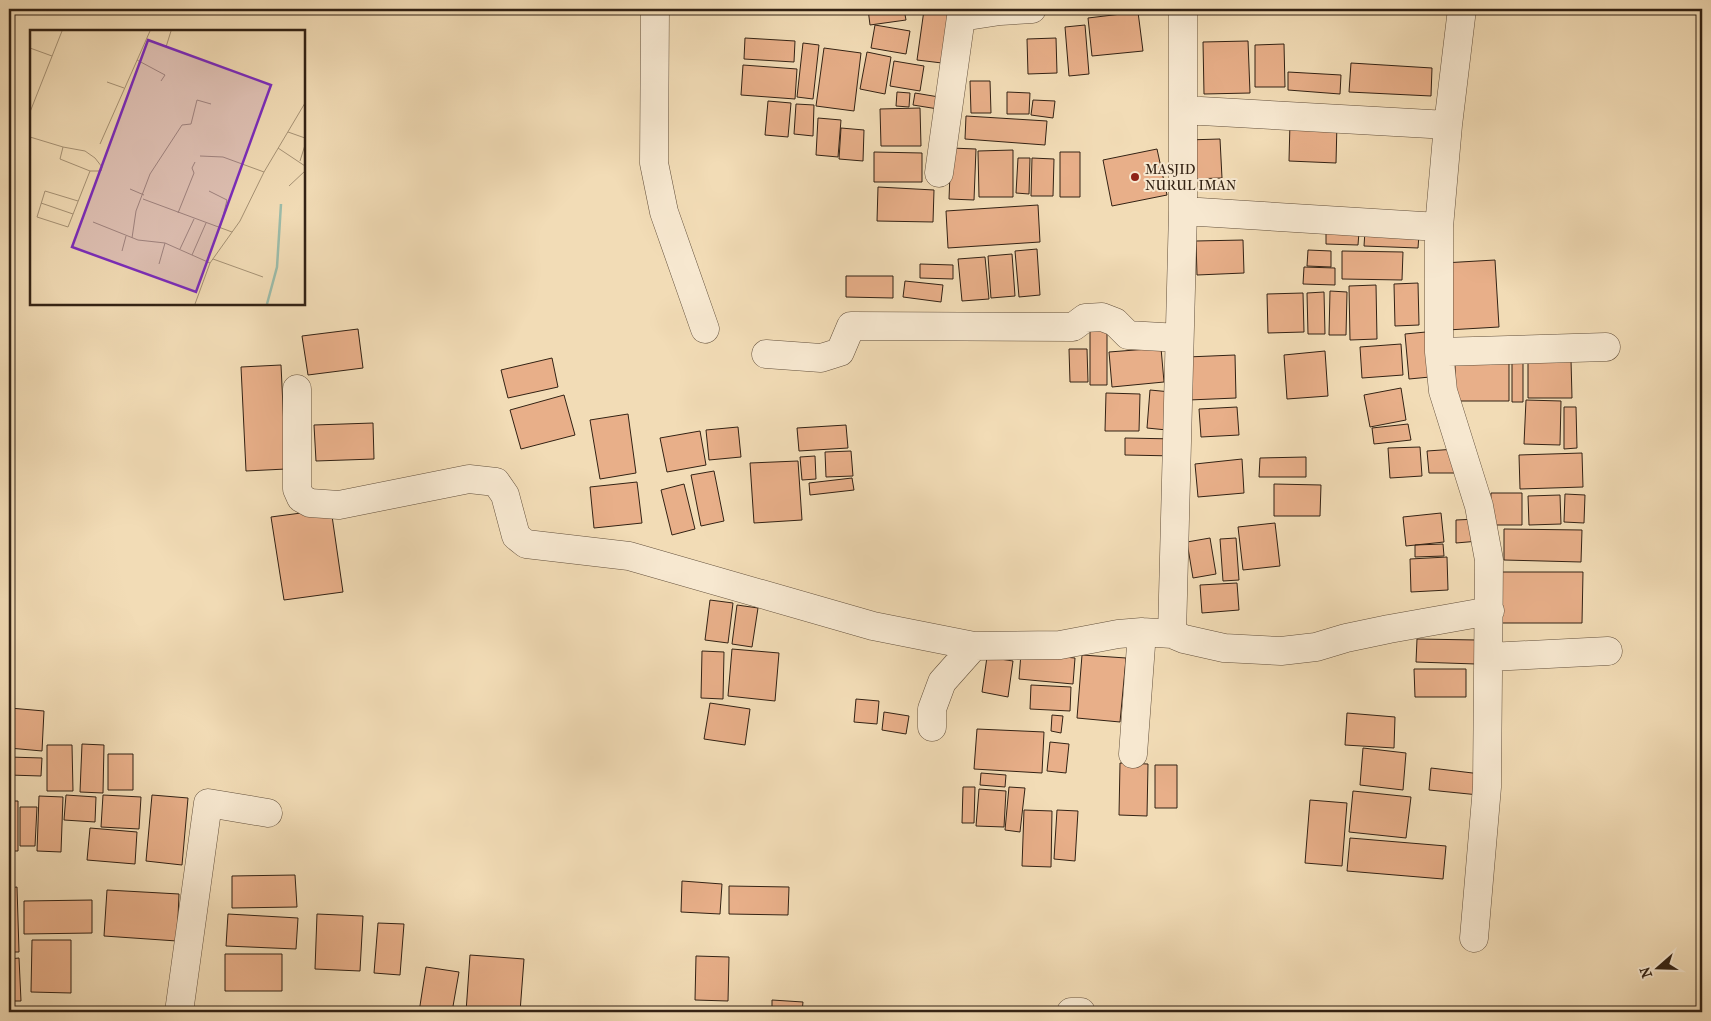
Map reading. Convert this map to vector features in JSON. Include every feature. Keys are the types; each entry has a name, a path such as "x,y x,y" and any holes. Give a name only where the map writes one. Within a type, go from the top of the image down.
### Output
{"street":[{"path":"655,9 654,163 664,212 705,329"},
{"path":"939,173 961,17 1000,11 1032,9"},
{"path":"1172,634 1183,211 1184,9"},
{"path":"1462,9 1448,125 1439,227 1439,352 1443,391 1479,506 1489,560 1487,787 1474,938"},
{"path":"1183,110 1448,125"},
{"path":"1183,211 1439,227"},
{"path":"766,354 821,358 840,352 851,326 1073,327 1085,318 1102,317 1115,322 1128,335 1179,338"},
{"path":"1439,352 1606,347"},
{"path":"297,389 297,489 301,498 310,503 339,505 469,479 496,482 505,494 516,536 526,544 629,556 873,626 974,646 1060,645 1110,635 1142,632 1172,634 1184,639 1224,648 1281,651 1316,647 1346,638 1389,629 1490,611"},
{"path":"1133,754 1142,632"},
{"path":"932,728 932,709 942,682 974,646"},
{"path":"1489,656 1608,651"},
{"path":"179,1012 208,803 268,813"},
{"path":"1071,1012 1081,1012"}],"building":[{"path":"675,9 732,9 732,11 675,11"},
{"path":"868,9 904,9 906,20 870,25"},
{"path":"924,10 949,13 942,63 917,60"},
{"path":"1138,12 1143,51 1092,56 1088,18"},
{"path":"875,25 910,31 906,54 871,48"},
{"path":"1085,25 1089,74 1069,76 1065,27"},
{"path":"745,38 795,41 794,62 744,59"},
{"path":"1056,38 1057,73 1028,74 1027,39"},
{"path":"1248,41 1250,93 1204,94 1203,42"},
{"path":"803,43 819,45 813,99 797,97"},
{"path":"1284,44 1285,87 1255,87 1255,45"},
{"path":"824,48 861,53 854,111 816,106"},
{"path":"867,52 891,57 885,94 860,89"},
{"path":"894,61 924,66 920,91 890,86"},
{"path":"1351,63 1432,68 1431,96 1349,92"},
{"path":"743,65 797,69 795,99 741,95"},
{"path":"1288,72 1341,75 1340,94 1288,90"},
{"path":"970,81 990,81 991,113 971,113"},
{"path":"897,92 910,93 909,107 896,106"},
{"path":"1007,92 1030,93 1029,114 1007,114"},
{"path":"915,93 939,97 938,109 913,105"},
{"path":"1033,100 1055,101 1053,118 1031,115"},
{"path":"768,101 791,103 788,137 765,135"},
{"path":"796,104 814,105 813,136 794,134"},
{"path":"920,108 921,146 881,146 880,109"},
{"path":"966,116 1047,121 1045,145 965,139"},
{"path":"818,118 841,120 838,157 816,155"},
{"path":"1290,122 1337,123 1336,163 1289,161"},
{"path":"841,128 864,130 863,161 839,159"},
{"path":"1220,139 1222,178 1188,179 1186,140"},
{"path":"951,148 976,149 974,200 949,199"},
{"name":"MASJID NURUL IMAN","path":"1157,149 1167,195 1112,206 1103,160"},
{"path":"1013,150 1013,197 979,197 978,151"},
{"path":"874,152 922,153 922,182 874,182"},
{"path":"1060,152 1080,152 1080,197 1060,197"},
{"path":"1018,158 1030,158 1029,194 1016,193"},
{"path":"1032,158 1054,159 1053,196 1031,196"},
{"path":"878,187 934,190 933,222 877,221"},
{"path":"1038,205 1040,242 948,248 946,211"},
{"path":"1326,230 1359,232 1358,245 1326,244"},
{"path":"1365,231 1419,234 1418,248 1364,246"},
{"path":"1243,240 1244,273 1197,275 1196,241"},
{"path":"1037,249 1040,295 1019,297 1015,251"},
{"path":"1308,250 1331,251 1331,267 1307,266"},
{"path":"1342,251 1403,252 1402,280 1342,279"},
{"path":"1012,254 1015,296 991,298 988,256"},
{"path":"985,257 989,299 962,301 958,259"},
{"path":"1495,260 1499,327 1447,330 1443,263"},
{"path":"920,264 953,265 953,279 920,278"},
{"path":"1304,267 1335,268 1335,285 1303,284"},
{"path":"846,276 893,276 893,298 846,297"},
{"path":"905,281 943,285 941,302 903,297"},
{"path":"1418,283 1419,325 1395,326 1394,284"},
{"path":"1376,285 1377,339 1350,340 1349,286"},
{"path":"1330,291 1347,292 1346,335 1329,335"},
{"path":"1324,292 1325,334 1308,334 1307,293"},
{"path":"1303,293 1304,332 1268,333 1267,294"},
{"path":"1090,325 1107,325 1107,385 1090,385"},
{"path":"358,329 363,368 308,375 302,336"},
{"path":"1426,332 1430,377 1409,379 1405,334"},
{"path":"1401,344 1403,375 1362,378 1360,347"},
{"path":"1161,348 1164,382 1112,387 1109,352"},
{"path":"1069,349 1087,349 1088,382 1070,382"},
{"path":"1325,351 1328,396 1287,399 1284,355"},
{"path":"1701,354 1702,354 1702,419"},
{"path":"1235,355 1236,398 1189,400 1187,357"},
{"path":"1455,355 1509,355 1509,401 1455,401"},
{"path":"1512,357 1523,358 1523,402 1512,402"},
{"path":"552,358 558,387 508,398 501,370"},
{"path":"1571,360 1572,398 1528,398 1528,361"},
{"path":"281,365 286,469 246,471 241,367"},
{"path":"1401,388 1406,420 1370,427 1364,395"},
{"path":"1150,390 1171,392 1167,430 1147,428"},
{"path":"1106,393 1140,394 1139,431 1105,431"},
{"path":"564,395 575,435 521,449 510,410"},
{"path":"1526,400 1561,401 1560,445 1524,444"},
{"path":"1237,407 1239,435 1201,437 1199,409"},
{"path":"1564,407 1576,407 1577,448 1564,449"},
{"path":"628,414 636,473 600,479 590,420"},
{"path":"373,423 374,459 316,461 314,425"},
{"path":"1408,424 1411,440 1374,444 1372,428"},
{"path":"846,425 848,448 799,451 797,428"},
{"path":"738,427 741,457 709,460 706,430"},
{"path":"700,431 706,465 667,472 660,438"},
{"path":"1125,438 1176,439 1176,456 1125,455"},
{"path":"1420,447 1422,476 1390,478 1388,448"},
{"path":"1456,449 1457,473 1429,473 1427,451"},
{"path":"851,451 853,476 826,477 825,452"},
{"path":"1582,453 1583,487 1520,489 1519,455"},
{"path":"815,456 816,479 802,480 800,457"},
{"path":"1306,457 1306,477 1259,477 1260,458"},
{"path":"1242,459 1244,493 1198,497 1195,464"},
{"path":"798,461 802,520 754,523 750,463"},
{"path":"714,471 724,521 701,526 691,475"},
{"path":"852,478 854,490 810,495 809,483"},
{"path":"637,482 642,523 594,528 590,487"},
{"path":"684,484 695,529 672,535 661,490"},
{"path":"1274,484 1321,485 1320,516 1274,516"},
{"path":"1491,493 1522,493 1522,525 1490,525"},
{"path":"1565,494 1585,495 1584,523 1564,522"},
{"path":"1560,495 1561,524 1529,525 1528,496"},
{"path":"331,509 343,592 284,600 271,517"},
{"path":"1441,513 1444,542 1406,546 1403,517"},
{"path":"1478,519 1479,541 1456,543 1456,520"},
{"path":"1275,523 1280,566 1243,570 1238,527"},
{"path":"1504,529 1582,530 1581,562 1504,560"},
{"path":"1210,538 1216,574 1193,578 1187,542"},
{"path":"1236,538 1239,580 1223,581 1220,539"},
{"path":"1443,544 1444,556 1415,557 1415,545"},
{"path":"1447,557 1448,590 1411,592 1410,559"},
{"path":"1496,572 1583,572 1582,623 1496,623"},
{"path":"1237,583 1239,610 1202,613 1200,585"},
{"path":"710,600 733,603 728,643 705,640"},
{"path":"737,605 758,608 752,647 732,644"},
{"path":"1417,639 1477,640 1476,664 1416,662"},
{"path":"732,649 779,653 775,701 728,696"},
{"path":"702,651 724,652 723,699 701,698"},
{"path":"1021,653 1075,658 1073,684 1019,679"},
{"path":"1082,655 1126,658 1120,722 1077,718"},
{"path":"987,657 1013,661 1008,697 982,692"},
{"path":"1414,669 1466,669 1466,697 1415,697"},
{"path":"1031,685 1071,687 1070,711 1030,709"},
{"path":"856,699 879,701 877,724 854,722"},
{"path":"710,703 750,709 745,745 704,739"},
{"path":"10,708 44,711 42,751 9,748"},
{"path":"884,712 909,716 906,734 882,730"},
{"path":"1347,713 1395,717 1394,748 1345,745"},
{"path":"1052,715 1063,716 1061,733 1051,731"},
{"path":"977,729 1044,732 1042,773 974,769"},
{"path":"1050,742 1069,744 1066,773 1047,771"},
{"path":"82,744 104,745 103,793 80,792"},
{"path":"47,745 72,745 73,791 47,791"},
{"path":"1363,748 1406,753 1403,790 1360,785"},
{"path":"108,754 133,754 133,790 108,790"},
{"path":"9,757 42,758 41,776 9,775"},
{"path":"1120,763 1148,764 1147,816 1119,815"},
{"path":"1155,765 1177,765 1177,808 1155,808"},
{"path":"1431,768 1481,774 1479,795 1429,790"},
{"path":"981,773 1006,775 1005,787 980,785"},
{"path":"963,787 975,787 974,823 962,823"},
{"path":"1009,787 1025,788 1020,832 1005,830"},
{"path":"979,789 1006,791 1004,827 976,826"},
{"path":"1353,791 1411,797 1406,838 1349,832"},
{"path":"66,795 96,797 95,822 64,820"},
{"path":"103,795 141,797 139,829 101,827"},
{"path":"152,795 188,798 182,865 146,861"},
{"path":"39,796 63,797 61,852 37,851"},
{"path":"1310,800 1347,803 1342,866 1305,863"},
{"path":"9,801 18,801 18,851 9,851"},
{"path":"20,807 37,807 35,846 20,846"},
{"path":"1024,810 1052,811 1051,867 1022,866"},
{"path":"1057,810 1078,811 1075,861 1054,859"},
{"path":"90,828 137,832 135,864 87,860"},
{"path":"1350,838 1446,846 1443,879 1347,871"},
{"path":"295,875 297,907 232,908 232,876"},
{"path":"682,881 722,884 720,914 681,912"},
{"path":"729,886 789,887 788,915 729,914"},
{"path":"17,887 19,952 9,952 9,888"},
{"path":"107,890 179,894 177,941 104,936"},
{"path":"92,900 92,933 24,934 24,901"},
{"path":"228,914 298,918 296,949 226,946"},
{"path":"317,914 363,916 360,971 315,969"},
{"path":"378,923 404,924 400,975 374,973"},
{"path":"32,940 71,940 71,993 31,992"},
{"path":"225,954 282,954 282,991 225,991"},
{"path":"470,955 524,959 520,1012 466,1012"},
{"path":"696,956 729,957 728,1001 695,1000"},
{"path":"19,958 21,1001 9,1001 9,959"},
{"path":"426,967 459,972 452,1012 419,1012"},
{"path":"772,1000 803,1002 802,1012 772,1012"},
{"path":"729,1007 763,1008 762,1012 729,1012"}],"place":[{"name":"MASJID NURUL IMAN","path":"1135,177"}]}
